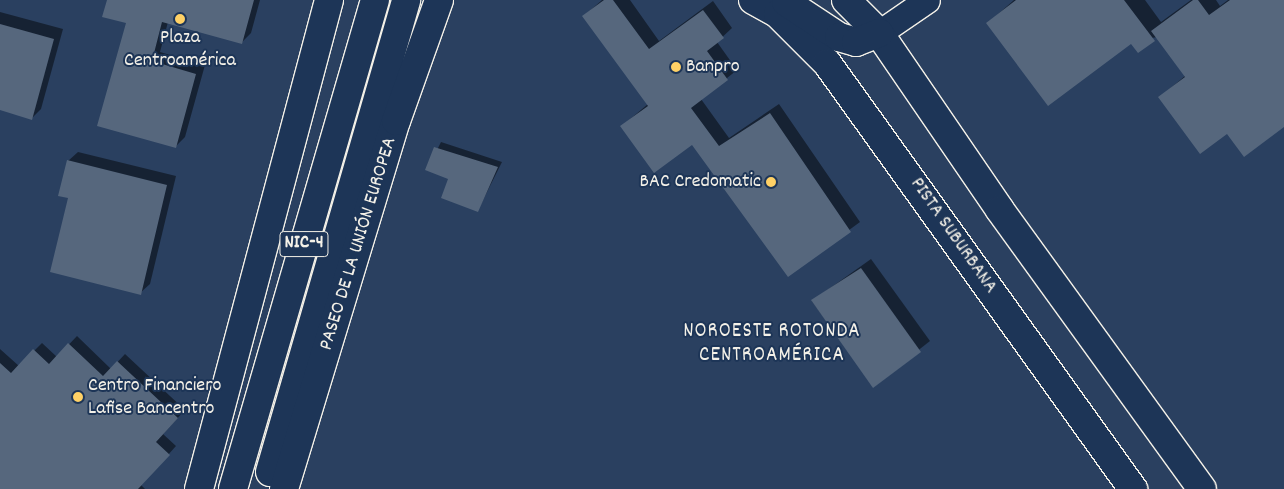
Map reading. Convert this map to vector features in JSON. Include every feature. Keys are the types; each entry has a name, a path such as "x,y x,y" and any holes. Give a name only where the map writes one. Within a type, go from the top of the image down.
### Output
{"main road":[{"path":"200,489 329,0"},
{"name":"NIC-4","path":"233,489 374,0"},
{"name":"PASEO DE LA UNIÓN EUROPEA","path":"266,489 406,0"},
{"name":"PASEO DE LA UNIÓN EUROPEA","path":"284,489 396,121 439,0"},
{"name":"PISTA SUBURBANA","path":"754,0 778,14 827,63 1134,489"},
{"path":"783,0 839,37 856,42 879,33"},
{"path":"846,0 879,33 1000,210 1202,489"}],"street":[{"path":"879,33 927,0"}],"building":[{"path":"107,0 254,0 242,44 162,22 152,61 196,74 176,148 97,126 126,23 102,17"},
{"path":"604,0 613,0 649,49 703,10 724,38 707,51 728,80 691,108 719,146 770,113 851,232 788,277 692,145 654,173 620,126 648,106 582,16"},
{"path":"1016,0 1124,0 1155,41 1138,53 1131,44 1048,106 986,23"},
{"path":"1193,0 1198,0 1209,15 1230,0 1284,0 1284,127 1244,157 1227,134 1200,154 1158,97 1185,77 1151,31"},
{"path":"0,24 54,39 32,120 0,110"},
{"path":"434,147 498,167 478,212 441,198 448,179 425,170"},
{"path":"67,160 167,185 141,295 50,272 68,198 58,196"},
{"path":"861,268 921,352 873,388 811,300"},
{"name":"Centro Financiero Lafise Bancentro","path":"68,343 103,376 117,361 178,418 156,442 170,455 138,489 0,489 0,363 11,373 33,349 49,364"}],"place":[{"name":"Plaza Centroamérica","path":"180,19"},
{"name":"Banpro","path":"676,67"},
{"name":"BAC Credomatic","path":"771,182"},
{"name":"Centro Financiero Lafise Bancentro","path":"78,397"}],"district":[{"name":"NOROESTE ROTONDA CENTROAMÉRICA","path":"772,344"}]}
